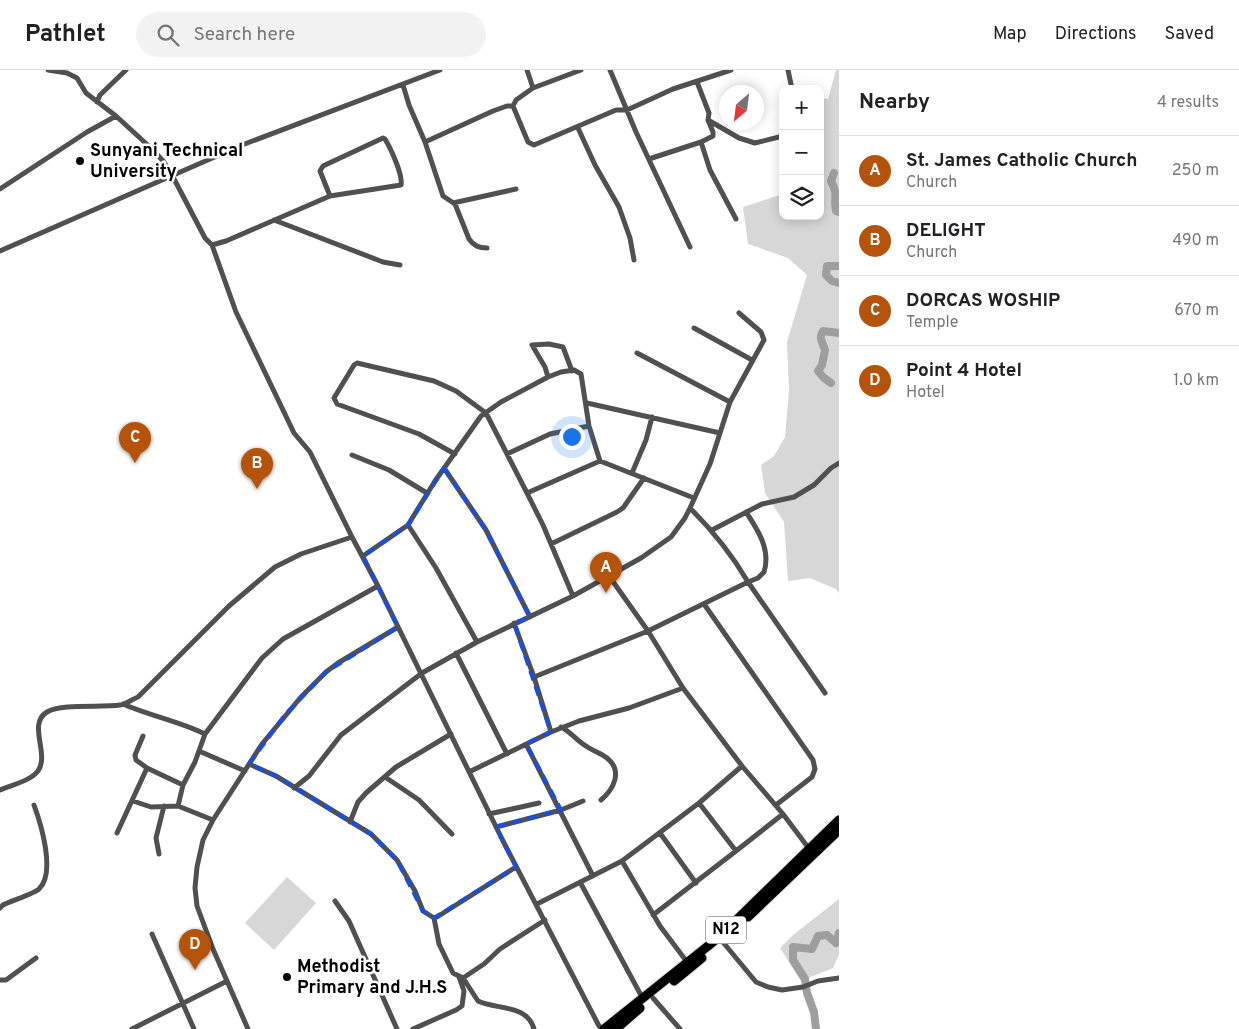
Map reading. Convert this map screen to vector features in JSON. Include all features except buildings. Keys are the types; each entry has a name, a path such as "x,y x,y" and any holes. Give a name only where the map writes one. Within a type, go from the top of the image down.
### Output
{"highway":[{"name":"N12","path":"616,1029 722,941 811,852 839,820"},
{"name":"N12","path":"604,1029 718,938 811,852 839,830"}],"street":[{"path":"48,70 77,78 86,93 116,116 152,149 164,162 205,238 212,244 240,320 294,433 310,452 422,674 516,868 599,1026 604,1029"},
{"path":"97,102 100,95 126,70"},
{"path":"0,251 173,177 242,145 440,70"},
{"path":"527,70 533,88"},
{"path":"580,70 533,88 516,100 514,106 528,142 531,145 578,128 616,110 627,110 673,89 731,70"},
{"path":"610,70 690,247"},
{"path":"788,70 791,85"},
{"path":"649,159 701,142 713,135 708,120 709,113 697,82"},
{"path":"403,85 443,196 454,202 469,239 477,246 487,248"},
{"path":"425,142 493,111 514,106"},
{"path":"0,189 87,132 116,116"},
{"path":"708,120 739,138 755,143 779,137"},
{"path":"578,128 595,165 619,206 630,238 634,260"},
{"path":"212,244 215,245 330,196 401,185 402,180 399,171 383,138 323,166 320,171 330,196"},
{"path":"701,142 710,170 736,219"},
{"path":"454,202 516,189"},
{"path":"274,220 383,262 400,265"},
{"path":"294,788 309,776 340,735 422,674 477,642 573,596 658,548 670,537 690,508 710,464 730,402 764,340 761,332 739,314"},
{"path":"694,328 752,360"},
{"path":"548,377 545,367 532,345 549,344 563,347 572,371"},
{"path":"637,353 730,402"},
{"path":"454,454 419,434 337,404 334,398 354,365 357,363 440,383 456,391 486,413 527,493 573,596"},
{"path":"363,556 408,525 427,493 479,418 501,402 548,377 572,371 578,371 581,374 589,426 600,461"},
{"path":"587,404 720,433"},
{"path":"632,472 646,440 652,417"},
{"path":"507,454 550,434 589,426"},
{"path":"352,455 389,470 427,493"},
{"path":"527,493 600,461 694,498"},
{"path":"712,530 762,504 794,497 814,486 831,468 839,463"},
{"path":"444,468 486,530 530,616"},
{"path":"551,544 617,512 644,478"},
{"path":"690,508 712,530 735,561 825,693"},
{"path":"534,677 648,631 758,578 764,572 763,543 758,530 746,512"},
{"path":"408,525 436,568 477,642"},
{"path":"0,790 21,782 37,771 40,766 38,724 41,718 48,712 64,708 123,704 138,696 229,606 275,567 301,554 352,537"},
{"path":"609,576 648,631 683,688 811,852"},
{"path":"178,806 183,785 200,750 205,734 246,677 270,650 283,639 378,586"},
{"path":"704,604 813,760 815,769 812,777 776,806"},
{"path":"514,623 534,677 550,732"},
{"path":"248,1029 204,927 196,899 197,867 205,834 249,764 285,715 326,672 398,627"},
{"path":"456,654 507,754"},
{"path":"469,772 561,727 629,708 683,688"},
{"path":"123,704 139,712 189,726 205,734"},
{"path":"561,727 585,746 606,757 616,770 614,786 601,800"},
{"path":"350,822 361,798 384,777 427,747 451,734"},
{"path":"143,736 135,758 138,762 183,785"},
{"path":"526,744 593,876"},
{"path":"200,750 245,770"},
{"path":"249,764 276,776 371,834 397,860 416,891 423,911 434,918"},
{"path":"536,904 622,861 699,803 742,766"},
{"path":"117,833 147,768"},
{"path":"384,777 419,800 452,834"},
{"path":"133,801 151,807 178,806 213,820"},
{"path":"496,827 561,810 583,801"},
{"path":"490,814 538,803"},
{"path":"699,803 736,852"},
{"path":"1,905 36,891 41,887 44,878 46,849 34,805"},
{"path":"159,854 156,838 164,806"},
{"path":"653,915 783,814"},
{"path":"660,833 696,883"},
{"path":"622,861 653,915 687,962"},
{"path":"434,918 516,868"},
{"path":"580,882 643,999"},
{"path":"335,902 349,921 397,1029"},
{"path":"434,918 436,934 453,973 461,977 478,1001 520,1012 527,1016 534,1029"},
{"path":"461,977 484,964 500,949 544,920"},
{"path":"152,934 194,1029"},
{"path":"722,941 756,982 768,988 782,990 839,978"},
{"path":"0,980 6,980 36,958"},
{"path":"413,1029 462,1006 464,991 461,977"},
{"path":"132,1029 183,1005 227,981"},
{"path":"653,998 680,1029"}],"highlighted area":[{"path":"444,468 486,530 530,617 514,623 551,732 526,744 561,810 496,827 516,867 434,918 423,911 397,860 371,834 276,776 249,764 285,715 326,672 398,627 363,556 408,525"}],"shaded area":[{"path":"836,70 839,70 839,593 836,589 810,578 788,581 784,522 765,493 761,465 774,456 785,437 789,390 787,342 807,275 788,258 748,244 743,207 779,195 779,220 824,220 824,98 828,99"},
{"path":"287,877 316,903 274,950 245,923"},
{"path":"839,899 839,954 833,968 801,981 780,948 793,935"}],"waterway":[{"path":"834,173 831,181 835,193 836,211 839,212"},
{"path":"839,266 827,266 826,275 832,281 839,283"},
{"path":"831,383 818,371 822,365 825,350 821,336 823,331 839,333"},
{"path":"816,1029 814,1012 807,993 805,979 793,960 793,947 812,949 818,936 827,935 836,943 839,933"}],"place":[{"name":"Sunyani Technical University","path":"80,161"},
{"name":"DORCAS WOSHIP","path":"135,463"},
{"name":"DELIGHT","path":"257,489"},
{"name":"St. James Catholic Church","path":"606,593"},
{"name":"Point 4 Hotel","path":"195,970"},
{"name":"Methodist Primary and J.H.S","path":"287,977"}]}
